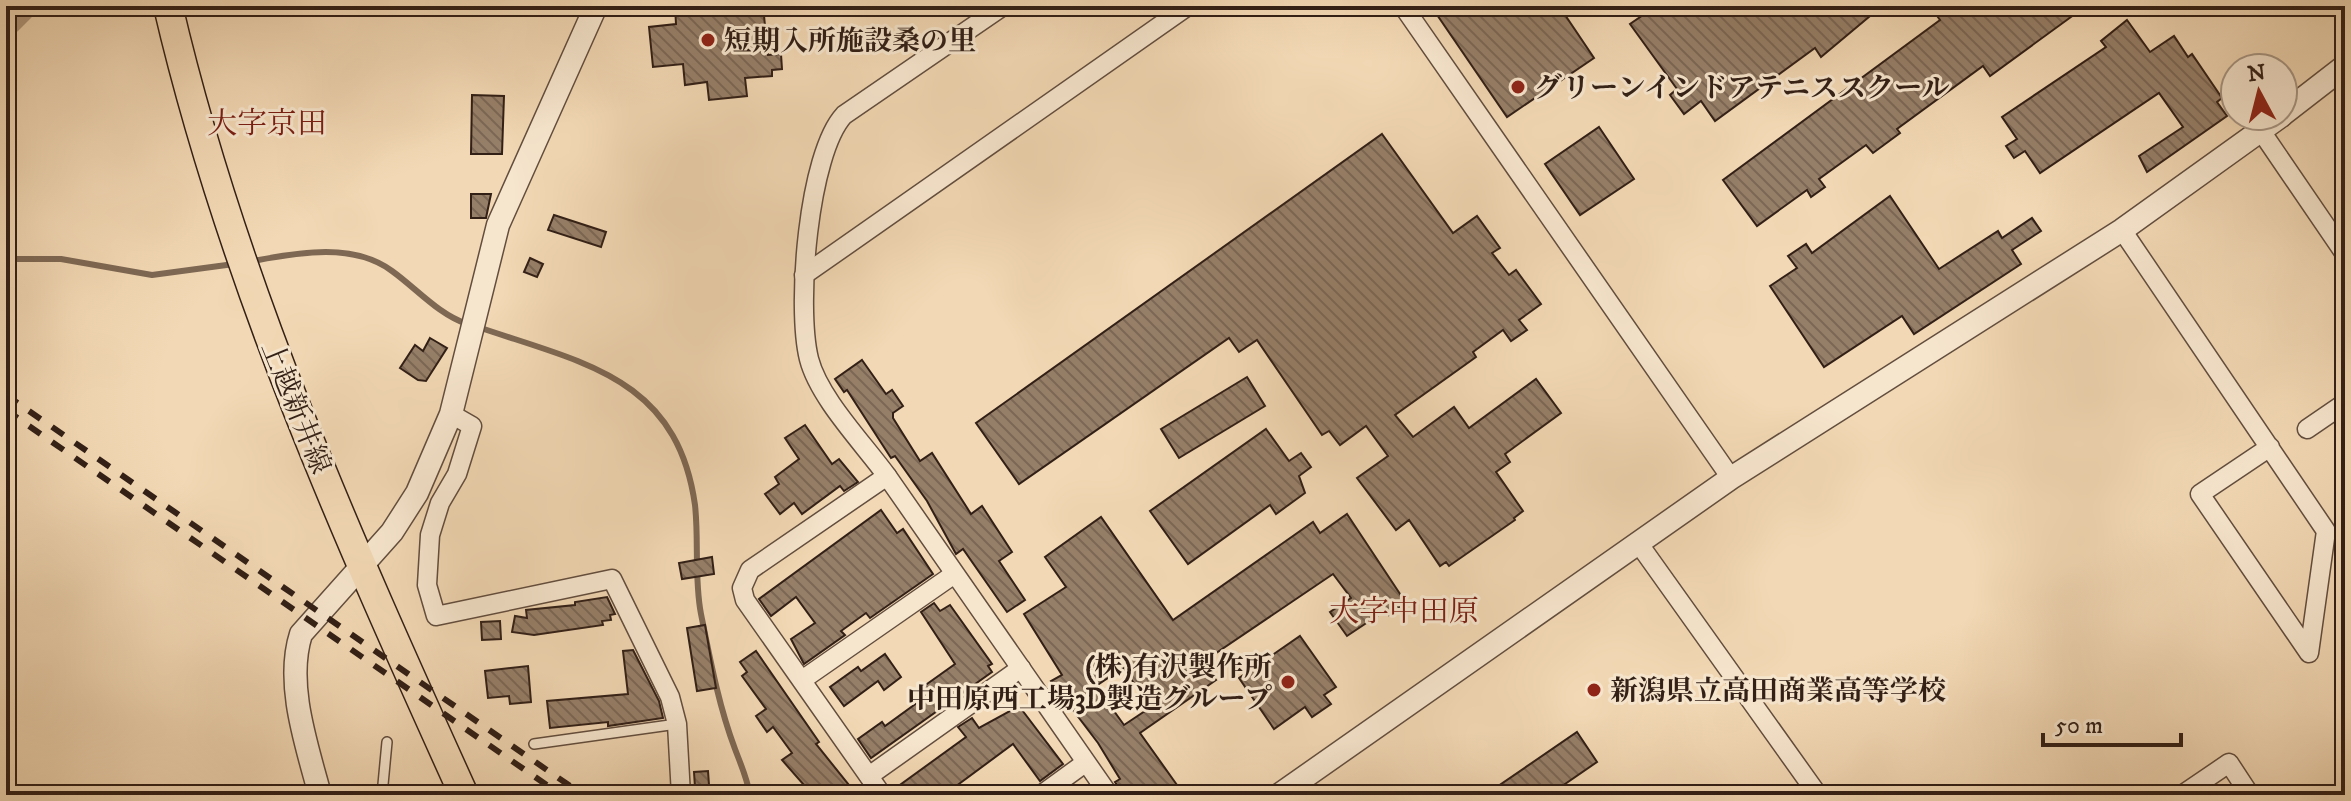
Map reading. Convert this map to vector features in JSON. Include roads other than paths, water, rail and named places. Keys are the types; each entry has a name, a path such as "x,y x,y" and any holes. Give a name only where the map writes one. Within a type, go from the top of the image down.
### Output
{"main road":[{"name":"上越新井線","path":"168,6 203,139 254,298 361,566 464,795"}],"street":[{"path":"320,795 297,694 295,653 301,634 318,611 392,532 417,493 451,414 498,225 596,6"},
{"path":"1003,6 844,115 832,128 808,235 804,275 809,358 820,385 1109,795"},
{"path":"804,275 1188,6"},
{"path":"1403,6 1731,478"},
{"path":"2299,102 2345,66"},
{"path":"1279,795 1731,478 2122,230 2260,132"},
{"path":"2262,132 2345,254"},
{"path":"2122,230 2270,447 2326,531 2309,653 2200,494 2270,447"},
{"path":"2307,429 2345,403"},
{"path":"451,414 472,426 457,474 440,503 430,535 427,585 436,616 612,579 670,697 677,724 681,795"},
{"path":"882,795 745,600 744,578 887,476"},
{"path":"1639,544 1818,795"},
{"path":"802,680 953,575"},
{"path":"869,776 1021,668"},
{"path":"1041,795 1085,763"},
{"path":"2182,795 2229,763 2250,795"}],"lane":[{"path":"534,744 677,724"},
{"path":"382,795 387,742"}],"waterway":[{"path":"6,19 19,6"},
{"path":"253,261 324,252 360,256 392,271 437,308 467,324"},
{"path":"6,259 61,259 152,275 234,264"},
{"path":"478,327 588,365 646,402 668,428 685,462 695,505 698,587 711,665 750,795"}],"railway":[{"path":"6,395 583,795"},
{"path":"6,410 561,795"}],"place":[{"name":"短期入所施設桑の里","path":"708,40"},
{"name":"グリーンインドアテニススクール","path":"1518,87"},
{"name":"(株)有沢製作所 中田原西工場3D製造グループ","path":"1288,682"},
{"name":"新潟県立高田商業高等学校","path":"1594,690"}],"district":[{"name":"大字京田","path":"267,123"},
{"name":"大字中田原","path":"1404,611"}]}
